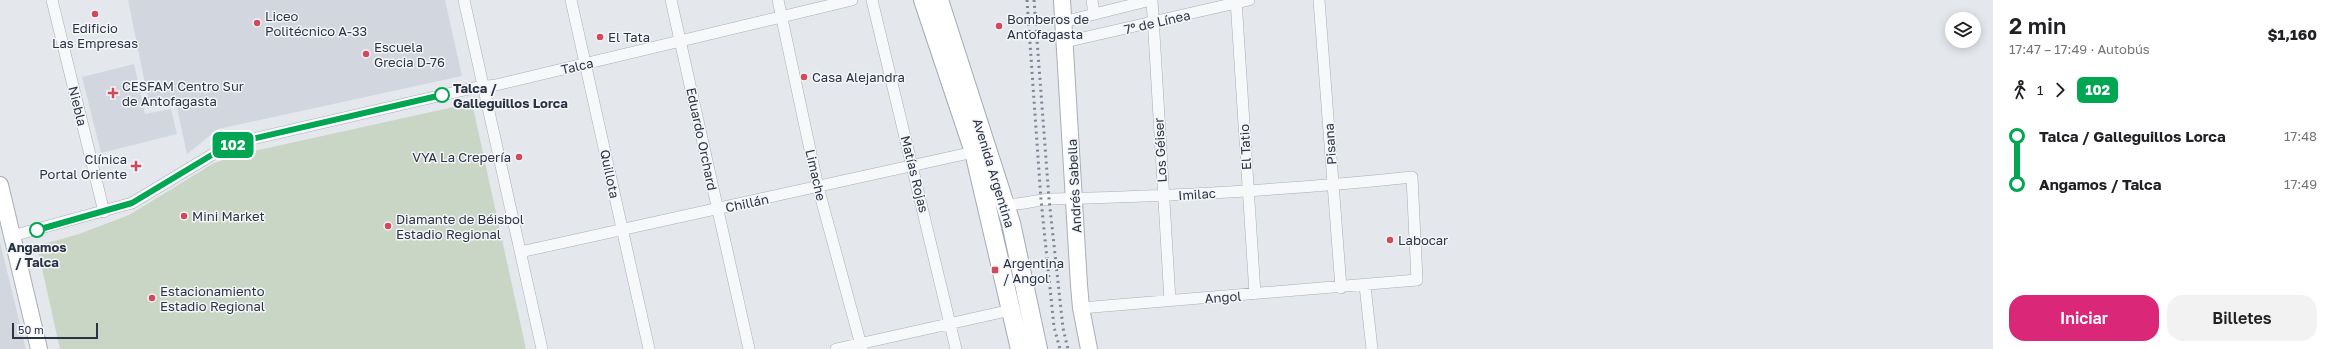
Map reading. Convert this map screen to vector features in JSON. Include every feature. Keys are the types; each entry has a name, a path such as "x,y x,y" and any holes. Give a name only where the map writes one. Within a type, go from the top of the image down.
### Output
{"main road":[{"name":"Avenida Argentina","path":"923,0 974,152 1020,349"},
{"name":"Avenida Argentina","path":"939,0 1011,223 1038,349"},
{"name":"Andrés Sabella","path":"1062,0 1081,308 1089,349"},
{"path":"0,185 39,349"}],"street":[{"name":"Niebla","path":"52,0 104,212"},
{"path":"464,0 542,349"},
{"name":"Quillota","path":"571,0 650,349"},
{"name":"Eduardo Orchard","path":"671,0 749,349"},
{"name":"Limache","path":"778,0 818,187 861,346"},
{"name":"Talca","path":"12,236 104,212 132,203 215,153 239,142 586,64 852,0"},
{"name":"Matías Rojas","path":"872,0 956,349"},
{"path":"1092,0 1094,14"},
{"path":"1063,22 1152,0"},
{"name":"Los Géiser","path":"1152,0 1170,301"},
{"name":"7º de Línea","path":"1065,42 1154,23 1249,0"},
{"name":"Pisana","path":"1319,0 1341,288"},
{"name":"El Tatio","path":"1236,2 1255,294"},
{"name":"Chillán","path":"520,252 974,152"},
{"name":"Imilac","path":"984,194 1004,203 1075,198 1163,196 1248,191 1333,185 1412,177 1417,280"},
{"name":"Angol","path":"1081,308 1365,286 1417,280"},
{"path":"1365,286 1372,349"},
{"path":"836,349 861,346 1011,310"}],"shaded area":[{"path":"128,0 445,0 462,76 218,129 187,154 176,103 150,108"},
{"name":"CESFAM Centro Sur de Antofagasta","path":"134,64 145,114 171,109 177,134 101,153 82,77"},
{"path":"0,242 26,349 0,349"}],"green space":[{"path":"472,103 526,349 60,349 37,246 79,234 129,215 214,163 249,152"}],"railway":[{"path":"1027,0 1041,200 1054,327 1060,349"},
{"path":"1034,0 1049,199 1063,328 1068,349"}],"bus line":[{"name":"102","path":"37,230 132,203 215,153 239,142 442,95"}],"place":[{"name":"Edificio Las Empresas","path":"95,14"},
{"name":"Liceo Politécnico A-33","path":"257,23"},
{"name":"Bomberos de Antofagasta","path":"999,26"},
{"name":"El Tata","path":"600,37"},
{"name":"Escuela Grecia D-76","path":"366,54"},
{"name":"Casa Alejandra","path":"804,77"},
{"name":"CESFAM Centro Sur de Antofagasta","path":"113,93"},
{"name":"Talca / Galleguillos Lorca","path":"442,95"},
{"name":"VYA La Crepería","path":"519,157"},
{"name":"Clínica Portal Oriente","path":"136,166"},
{"name":"Mini Market","path":"184,216"},
{"name":"Diamante de Béisbol Estadio Regional","path":"388,226"},
{"name":"Angamos / Talca","path":"37,230"},
{"name":"Labocar","path":"1390,240"},
{"name":"Argentina / Angol","path":"995,270"},
{"name":"Estacionamiento Estadio Regional","path":"152,298"}]}
